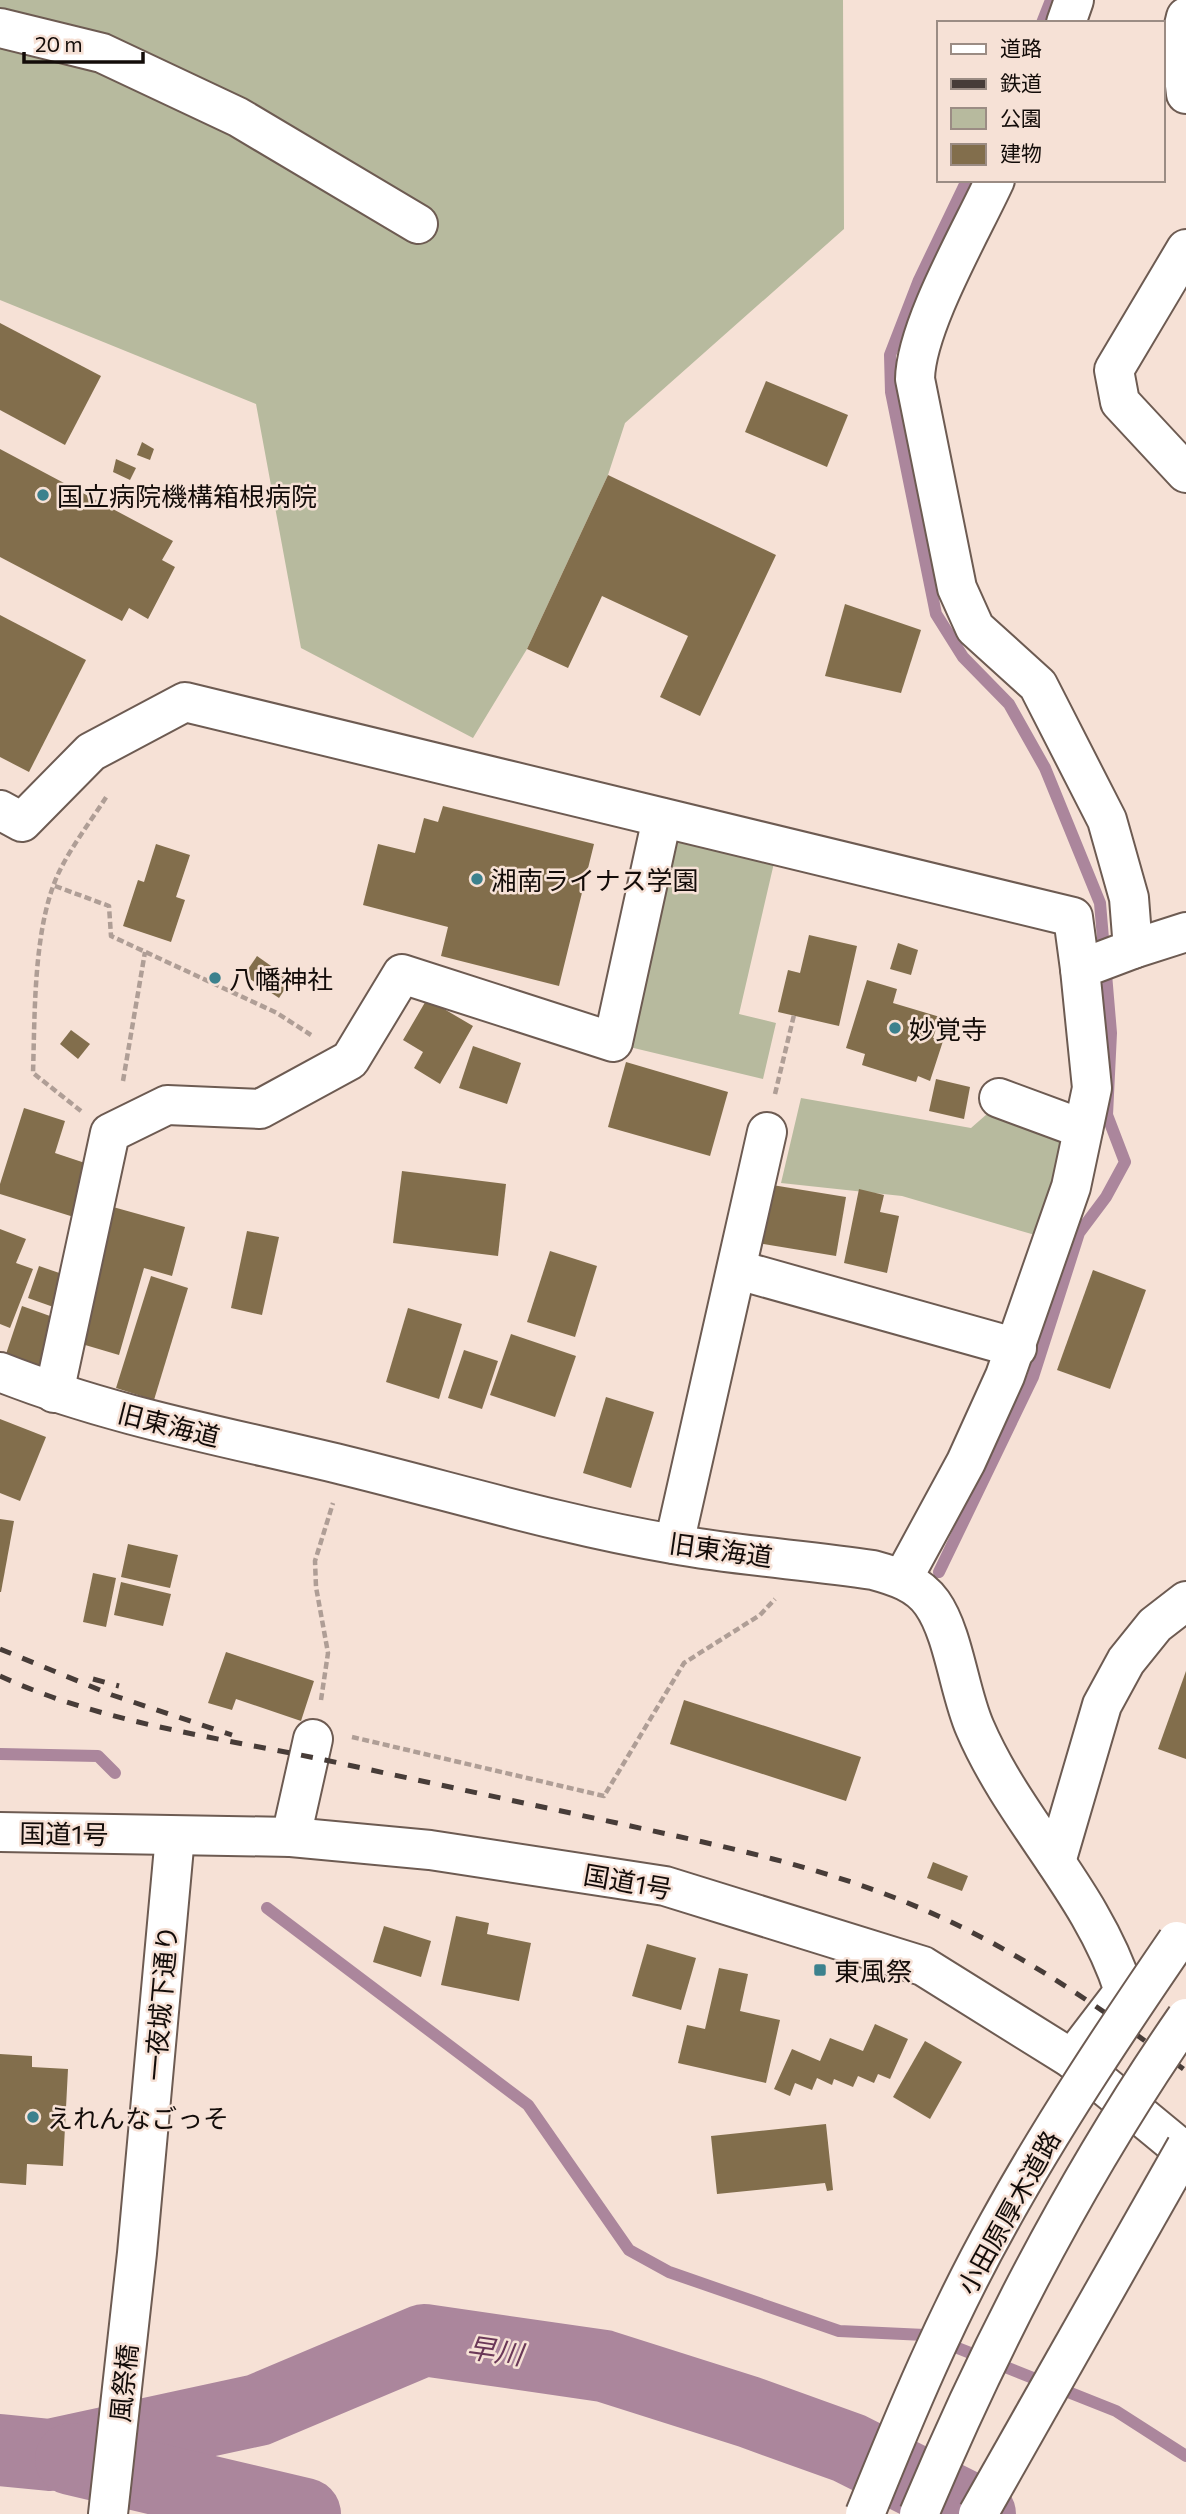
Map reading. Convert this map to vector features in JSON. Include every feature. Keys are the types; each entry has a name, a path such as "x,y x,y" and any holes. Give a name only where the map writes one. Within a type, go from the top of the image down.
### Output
{"main road":[{"path":"1067,21 1074,0"},
{"path":"1186,17 1180,42 1186,94"},
{"path":"0,28 102,52 238,117 418,224"},
{"path":"994,182 925,332 915,360 915,379 957,588 975,628 1038,685 1102,809 1129,898 1131,950"},
{"path":"1186,249 1114,370 1120,402 1186,473"},
{"path":"0,810 22,822 91,752 185,702 1073,917 1081,968 1092,1088 1071,1187 1017,1348 966,1462 903,1578"},
{"path":"54,1393 110,1133 167,1105 260,1110 350,1060 402,974 613,1042 662,818"},
{"path":"1081,968 1186,932"},
{"path":"999,1098 1083,1129"},
{"path":"674,1544 766,1132"},
{"path":"742,1271 1017,1348"},
{"name":"旧東海道","path":"0,1372 54,1393 183,1429 344,1465 545,1516 674,1544 873,1570 903,1578 932,1602 947,1640 974,1728 1013,1801 1056,1862 1113,1958 1124,1991 1072,2059"},
{"path":"1056,1862 1102,1705 1126,1661 1148,1634 1186,1601"},
{"path":"291,1837 313,1739"},
{"name":"国道1号","path":"0,1832 291,1837 430,1850 665,1886 923,1966 1072,2059 1186,2152"},
{"name":"一夜城下通り","path":"138,2253 175,1836"},
{"name":"小田原厚木道路","path":"865,2514 914,2395 998,2224 1105,2046 1182,1935"},
{"name":"小田原厚木道路","path":"919,2514 1000,2332 1042,2250 1093,2160 1186,2018"},
{"path":"978,2514 1186,2147"},
{"name":"風祭橋","path":"108,2514 138,2253"}],"path":[{"path":"108,795 60,869 42,929 33,1073 110,1133"},
{"path":"55,886 109,906 111,936 277,1013 350,1060"},
{"path":"129,1058 145,952"},
{"path":"766,1132 794,1015"},
{"path":"344,1465 316,1561 316,1587 328,1653 313,1739 358,1737 604,1796 684,1663 760,1615 811,1562"}],"green space":[{"path":"0,0 843,0 844,229 625,423 608,475 527,649 473,738 301,648 256,404 0,300"},
{"path":"666,837 774,863 739,1014 776,1023 763,1079 617,1044"},
{"path":"801,1098 971,1128 995,1107 1068,1133 1035,1235 902,1196 781,1183"}],"building":[{"name":"国立病院機構箱根病院","path":"0,323 101,376 65,445 0,410"},
{"path":"766,381 848,415 827,467 745,432"},
{"path":"142,442 154,449 150,460 137,455"},
{"name":"国立病院機構箱根病院","path":"0,449 173,541 162,560 175,567 148,619 129,608 122,621 0,557"},
{"path":"116,459 136,468 130,480 113,472"},
{"path":"608,475 776,555 700,716 660,697 688,636 602,596 568,668 527,649"},
{"path":"845,604 921,630 901,693 825,676"},
{"path":"0,615 86,660 29,772 0,757"},
{"name":"湘南ライナス学園","path":"443,806 594,844 559,986 441,956 448,927 363,905 378,844 415,853 424,818 438,822"},
{"name":"八幡神社","path":"156,844 190,855 176,897 185,900 171,942 123,926 138,880 144,882"},
{"name":"妙覚寺","path":"809,935 857,946 839,1026 778,1012 788,970 800,973"},
{"path":"898,943 918,950 911,975 890,969"},
{"path":"257,956 291,980 279,998 244,975"},
{"name":"妙覚寺","path":"867,980 897,989 893,1003 940,1017 933,1038 943,1041 930,1081 918,1076 916,1082 862,1065 865,1054 846,1048"},
{"path":"427,999 473,1026 440,1084 414,1068 423,1052 403,1040"},
{"path":"71,1030 90,1044 78,1059 60,1044"},
{"path":"473,1046 521,1063 507,1104 459,1088"},
{"path":"626,1062 728,1092 710,1156 608,1127"},
{"path":"936,1079 970,1087 964,1119 929,1111"},
{"path":"24,1108 65,1121 55,1153 94,1166 77,1218 0,1194 0,1184"},
{"path":"402,1171 506,1184 498,1256 393,1243"},
{"path":"766,1184 846,1197 836,1256 757,1243"},
{"path":"859,1189 884,1195 880,1212 899,1216 887,1273 844,1263"},
{"path":"113,1207 185,1227 172,1276 144,1268 119,1355 75,1342"},
{"path":"0,1229 26,1239 16,1263 33,1269 10,1328 0,1324"},
{"path":"247,1231 279,1237 262,1315 231,1308"},
{"path":"550,1251 597,1266 575,1337 527,1322"},
{"path":"39,1266 71,1277 59,1309 28,1298"},
{"path":"1093,1270 1146,1290 1110,1389 1057,1370"},
{"path":"151,1276 188,1288 154,1400 116,1388"},
{"path":"22,1306 64,1321 48,1368 6,1354"},
{"path":"408,1308 462,1324 439,1399 386,1382"},
{"path":"511,1334 576,1356 555,1417 490,1395"},
{"path":"464,1350 498,1361 482,1409 448,1398"},
{"path":"606,1397 654,1412 631,1488 583,1473"},
{"path":"0,1419 46,1437 20,1501 0,1493"},
{"path":"0,1519 14,1521 1,1592 0,1592"},
{"path":"128,1544 178,1555 170,1588 121,1577"},
{"path":"93,1573 116,1578 106,1627 83,1622"},
{"path":"121,1582 171,1594 163,1626 114,1615"},
{"path":"226,1652 314,1681 301,1721 236,1699 232,1710 208,1703"},
{"path":"1186,1671 1186,1759 1158,1749"},
{"path":"684,1700 861,1757 846,1801 670,1744"},
{"path":"933,1862 968,1876 962,1891 927,1878"},
{"path":"456,1916 489,1923 487,1934 531,1943 519,2001 441,1985"},
{"path":"384,1926 431,1941 421,1977 373,1962"},
{"path":"647,1944 696,1958 681,2010 632,1996"},
{"path":"719,1968 748,1974 740,2011 780,2020 766,2083 678,2063 687,2025 705,2029"},
{"path":"875,2024 908,2039 890,2079 878,2074 874,2083 858,2076 853,2087 834,2079 832,2085 817,2078 812,2090 795,2083 790,2096 774,2089 792,2049 820,2061 830,2038 863,2051"},
{"path":"925,2041 962,2062 930,2119 893,2097"},
{"name":"えれんなごっそ","path":"0,2054 32,2056 32,2067 68,2069 63,2166 27,2164 26,2185 0,2183"},
{"path":"826,2124 833,2190 827,2191 825,2183 717,2194 711,2136"}],"waterway":[{"path":"1043,21 1051,0"},
{"path":"939,1572 1033,1377 1079,1233 1106,1197 1125,1162 1107,1115 1111,1033 1100,903 1045,768 1009,704 963,657 936,614 891,392 890,355 919,280 966,182"},
{"path":"0,1754 98,1756 115,1773"},
{"path":"267,1908 528,2105 629,2250 669,2272 839,2331 925,2335 1116,2411 1186,2456"},
{"name":"早川","path":"0,2450 50,2455 258,2410 424,2340 604,2366 749,2412 849,2448 980,2514"},
{"path":"71,2459 305,2514"}],"railway":[{"path":"0,1649 112,1695 232,1735"},
{"path":"0,1676 78,1706 160,1727 325,1760 759,1855 864,1886 937,1916 1012,1954 1118,2021 1186,2071"},
{"path":"93,1679 119,1686"}],"place":[{"name":"国立病院機構箱根病院","path":"43,495"},
{"name":"湘南ライナス学園","path":"477,879"},
{"name":"八幡神社","path":"215,978"},
{"name":"妙覚寺","path":"895,1028"},
{"name":"東風祭","path":"820,1970"},
{"name":"えれんなごっそ","path":"33,2117"}]}
